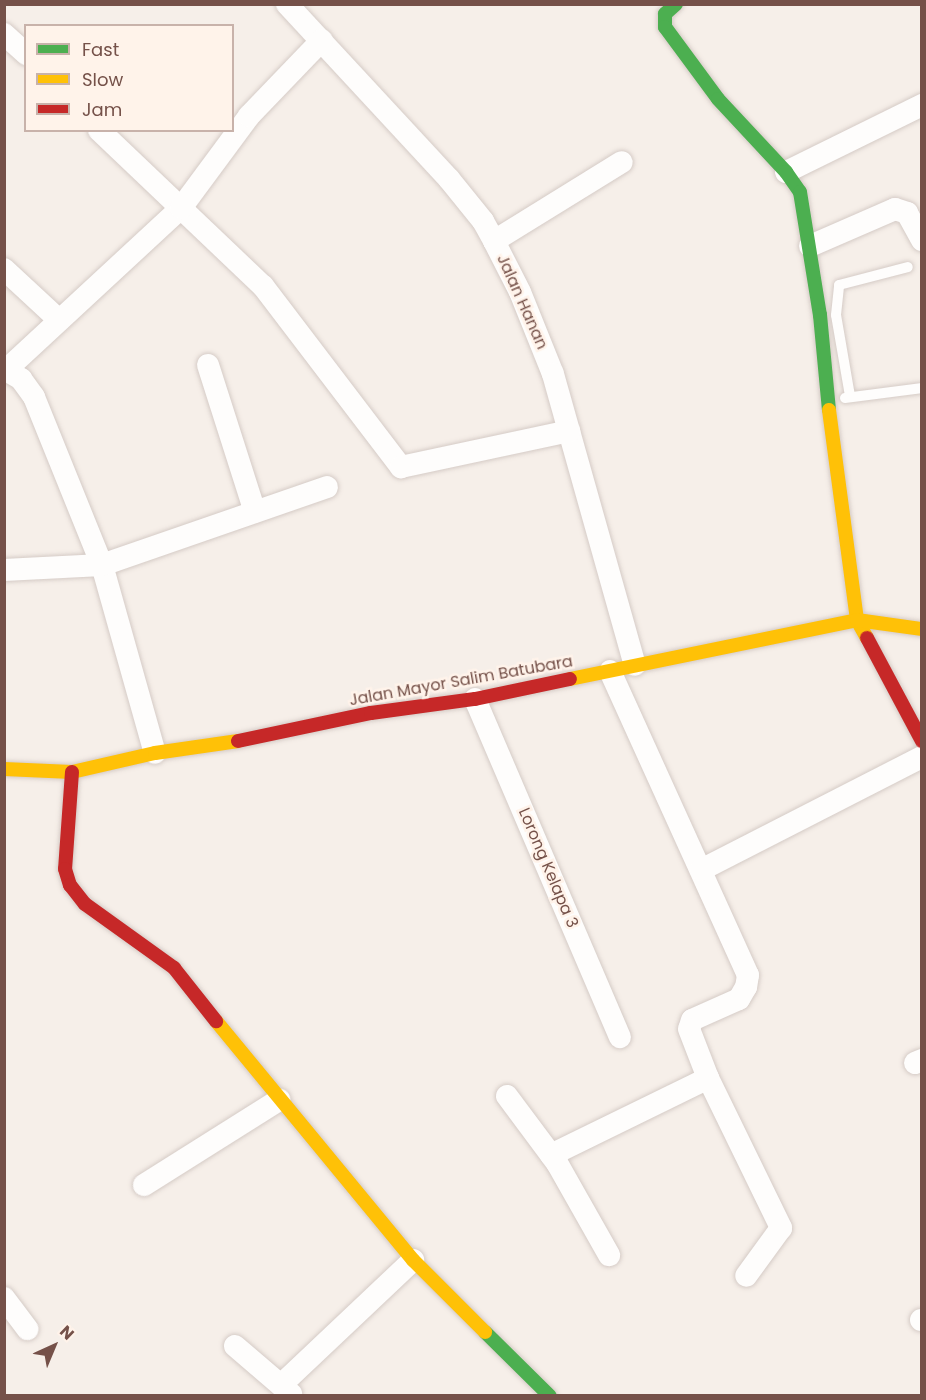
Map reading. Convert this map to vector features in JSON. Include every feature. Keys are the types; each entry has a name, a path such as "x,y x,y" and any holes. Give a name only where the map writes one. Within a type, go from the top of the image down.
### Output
{"street":[{"path":"676,4 665,14 663,19 665,27 718,99 786,172 800,192 820,315 828,400 857,620 921,741"},
{"name":"Jalan Hanan","path":"296,7 322,40 449,179 483,221 494,241 520,292 553,374 635,665"},
{"path":"4,34 24,52"},
{"path":"155,753 102,565 34,397 21,379 5,369 181,208 249,116 322,40"},
{"path":"786,172 921,105"},
{"path":"101,132 263,286 401,467 569,431"},
{"path":"494,241 622,162"},
{"path":"810,246 895,209 907,213 921,240"},
{"path":"4,269 58,320"},
{"path":"208,365 255,512"},
{"path":"4,570 102,565 327,488"},
{"name":"Jalan Mayor Salim Batubara","path":"4,769 72,772 155,753 256,738 371,713 475,699 857,620 921,628"},
{"path":"610,670 747,975 746,987 739,999 692,1020 689,1029 708,1077 782,1228 746,1276"},
{"name":"Lorong Kelapa 3","path":"475,699 620,1037"},
{"path":"701,870 921,757"},
{"path":"72,772 65,869 70,885 85,903 174,968 279,1100 413,1260 550,1395"},
{"path":"551,1155 708,1077"},
{"path":"507,1096 551,1155 609,1255"},
{"path":"144,1185 279,1100"},
{"path":"235,1346 286,1390 413,1260"},
{"path":"4,1298 27,1329"}],"lane":[{"path":"850,396 837,315 839,285 908,267"},
{"path":"820,315 837,315"},
{"path":"828,400 921,388"}],"traffic: fast":[{"path":"676,4 665,14 665,27 718,99 786,172 800,192 820,315 829,410"},
{"path":"485,1332 550,1396"}],"traffic: slow":[{"path":"829,410 857,620 867,638"},
{"path":"570,679 857,620 922,629"},
{"path":"4,769 72,772 155,753 238,741"},
{"path":"216,1021 413,1260 485,1332"}],"traffic: jam":[{"path":"867,638 922,741"},
{"path":"238,741 371,713 475,699 570,679"},
{"path":"72,772 65,869 70,885 85,904 174,968 216,1021"}]}
